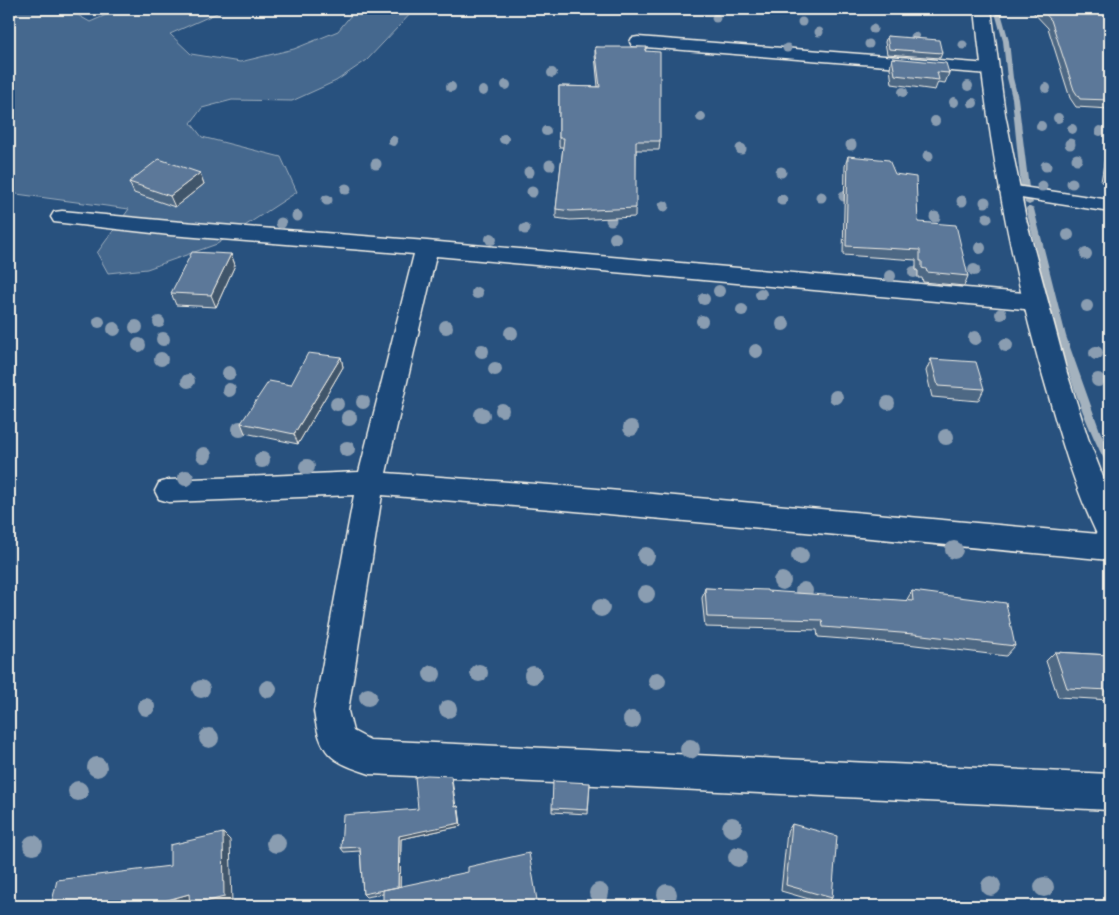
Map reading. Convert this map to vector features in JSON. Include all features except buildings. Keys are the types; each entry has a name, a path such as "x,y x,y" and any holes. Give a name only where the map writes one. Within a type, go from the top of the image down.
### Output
{"street":[{"path":"983,9 989,69 1009,191 1036,302 1070,426 1110,531"},
{"path":"638,42 989,69"},
{"path":"1009,191 1110,206"},
{"path":"62,217 170,228 427,248 1036,302"},
{"path":"427,248 370,483 331,711 333,732 346,749 370,756 1110,792"},
{"path":"168,491 370,483 564,498 1110,548"}],"shaded area":[{"path":"19,9 67,9 90,22 120,9 226,9 170,34 191,54 240,62 294,49 338,31 356,9 415,9 367,60 336,81 292,101 232,100 202,108 191,123 202,137 281,157 297,192 217,244 147,269 108,273 97,253 129,209 9,193 9,13"}],"waterway":[{"path":"997,9 1006,41 1010,78 1015,98 1025,188 1029,203"},
{"path":"1030,209 1062,336 1095,431 1110,460"}]}
